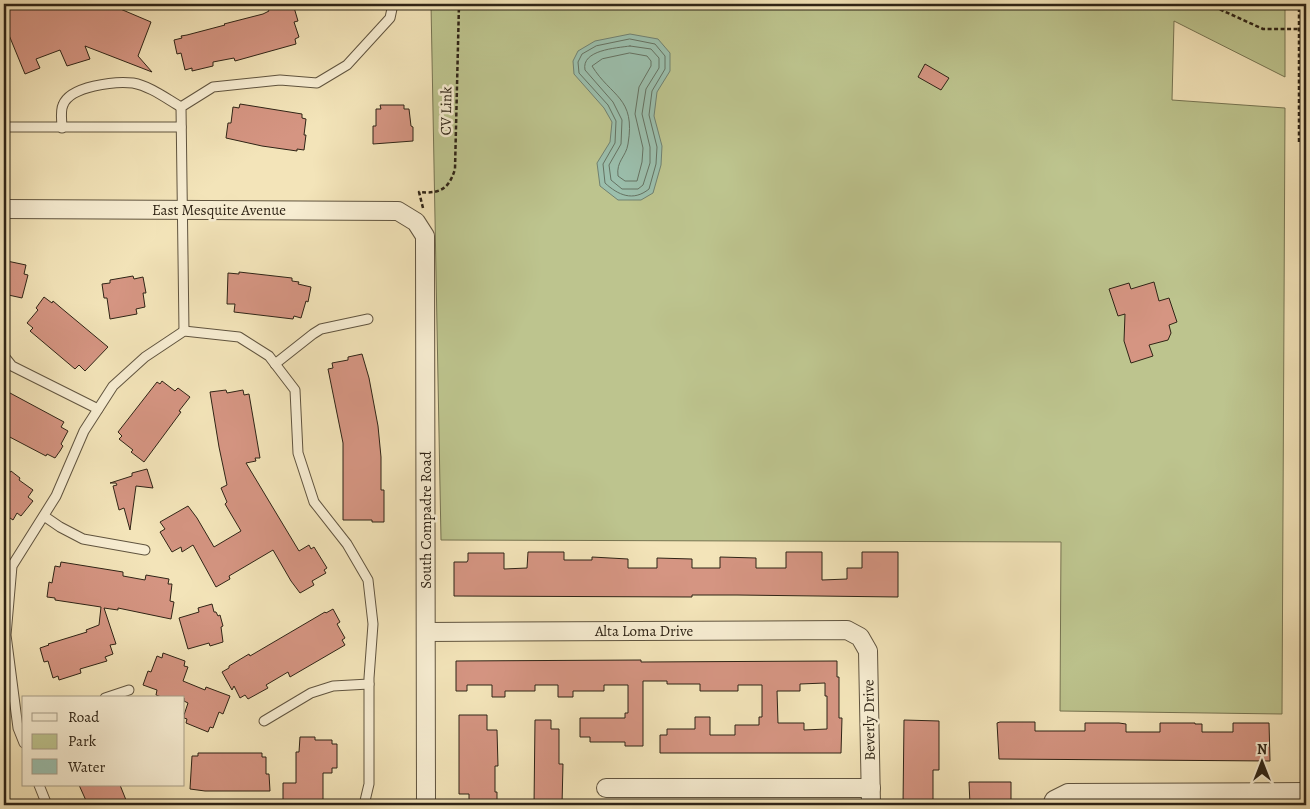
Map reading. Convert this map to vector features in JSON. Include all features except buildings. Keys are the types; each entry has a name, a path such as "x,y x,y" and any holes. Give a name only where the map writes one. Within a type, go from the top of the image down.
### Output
{"street":[{"name":"East Mesquite Avenue","path":"4,209 398,211 416,222 425,236"},
{"name":"South Compadre Road","path":"425,236 426,805"},
{"name":"Alta Loma Drive","path":"426,632 847,630 860,637"},
{"name":"Beverly Drive","path":"860,637 868,651 871,805"},
{"path":"606,788 871,788"},
{"path":"1052,805 1054,800 1068,793 1306,792"}],"lane":[{"path":"181,107 213,87 280,80 317,83 347,65 390,18 393,4"},
{"path":"62,128 62,106 70,95 93,85 133,83 156,92 181,107"},
{"path":"181,107 184,332"},
{"path":"4,127 181,127"},
{"path":"275,364 321,329 368,319"},
{"path":"21,727 6,636 12,566 56,496 84,431 112,386 145,357 184,332 239,337 269,356 294,390 298,453 314,502 347,544 368,580 374,624 369,684 369,784 364,805"},
{"path":"4,356 12,366 98,410"},
{"path":"44,516 83,539 145,550"},
{"path":"264,721 311,693 333,686 369,684"},
{"path":"111,696 129,690"},
{"path":"40,786 47,805"}],"path":[{"path":"177,4 186,8 204,7 212,4"},
{"name":"CV Link","path":"419,192 432,193 443,189 451,182 455,169 459,4"},
{"path":"1208,4 1262,29 1298,30"},
{"path":"1299,4 1299,142"}],"green space":[{"path":"431,4 1285,4 1285,77 1174,21 1172,100 1285,108 1282,714 1060,711 1061,542 441,540"}],"water":[{"path":"630,34 658,39 670,53 670,71 657,92 654,116 662,146 661,165 653,193 641,200 618,200 600,186 597,163 610,142 612,122 604,108 574,74 573,61 578,51 595,41"}]}
